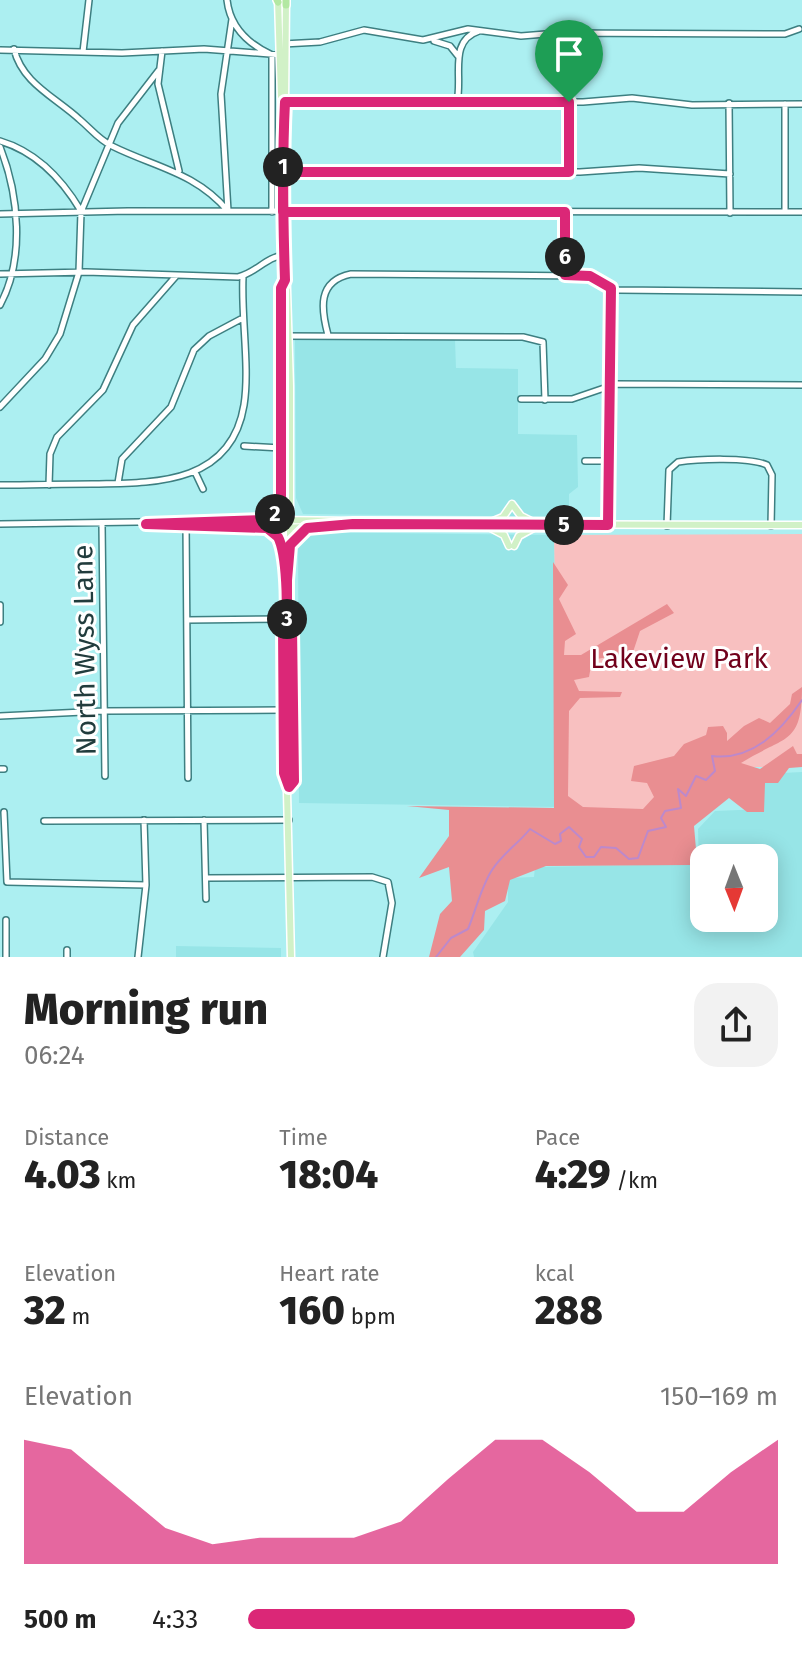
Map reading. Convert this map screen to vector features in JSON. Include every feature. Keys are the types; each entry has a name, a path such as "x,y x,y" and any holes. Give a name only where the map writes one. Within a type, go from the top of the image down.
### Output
{"main road":[{"path":"282,1 279,55 283,102 284,255 285,280 289,290 290,386 290,503 286,520 290,545 287,619 283,627 291,957"},
{"path":"285,280 281,288 281,503 286,520"},
{"path":"281,356 286,382 290,386"},
{"path":"281,419 285,394 290,386"},
{"path":"281,448 285,451 290,469"},
{"path":"266,520 278,511 281,503"},
{"path":"290,503 304,520"},
{"path":"484,525 503,517 512,504 521,516 541,525"},
{"path":"286,520 349,521 353,524"},
{"path":"286,528 353,524 802,525"},
{"path":"484,525 504,535 511,546 519,536 541,525"},
{"path":"267,528 282,544"},
{"path":"286,528 282,544 287,580"},
{"path":"290,545 307,528"},
{"path":"287,619 292,627 294,781 289,787"},
{"path":"284,689 293,711 284,730"}],"street":[{"path":"83,52 89,0"},
{"path":"227,0 232,19 249,42 279,55"},
{"path":"228,212 221,103 225,49 232,19"},
{"path":"420,40 468,29 524,36 558,33 785,34 799,29"},
{"path":"282,44 320,42 364,30 447,44 459,60"},
{"path":"457,102 459,47 464,39 478,31 492,31"},
{"path":"14,49 17,62 31,80 108,144 180,172 210,193 228,212"},
{"path":"0,50 225,49 279,55"},
{"path":"162,51 159,88 180,172"},
{"path":"272,212 279,55"},
{"path":"0,407 55,345 79,272 81,212 122,116 159,70"},
{"path":"283,102 569,102 632,98 687,105 802,104"},
{"path":"569,102 569,172"},
{"path":"729,103 730,213"},
{"path":"785,104 785,211"},
{"path":"0,141 19,147 42,163 63,184 81,212"},
{"path":"0,147 11,182 15,215 12,274 0,305"},
{"path":"283,172 569,172 639,168 730,174"},
{"path":"565,212 565,275"},
{"path":"0,214 802,212"},
{"path":"0,274 79,272 243,277 272,257 284,255"},
{"path":"49,485 49,459 58,435 103,390 133,325 177,275"},
{"path":"328,335 323,296 332,282 344,275 565,275 590,276 611,288 802,292"},
{"path":"0,485 163,482 195,472 233,442 245,399 241,319 243,277"},
{"path":"608,525 611,288"},
{"path":"118,483 121,461 171,407 193,351 209,336 241,319"},
{"path":"281,336 523,337 543,342 545,400"},
{"path":"521,399 575,398 609,385 802,385"},
{"path":"244,446 281,448"},
{"path":"585,461 609,461"},
{"path":"667,526 668,473 674,464 684,461 767,465 772,475 771,526"},
{"path":"195,472 203,489"},
{"path":"186,524 286,520"},
{"path":"0,524 186,524 286,528"},
{"name":"North Wyss Lane","path":"102,524 105,776"},
{"path":"186,524 188,778"},
{"path":"0,605 0,622"},
{"path":"187,620 287,619"},
{"path":"0,716 104,711 284,710"},
{"path":"4,812 7,882 146,885"},
{"path":"138,957 146,885 144,820"},
{"path":"204,820 206,899"},
{"path":"44,821 289,820"},
{"path":"206,878 372,877 388,882 392,903 383,957"},
{"path":"6,920 3,942 6,957"}],"shaded area":[{"path":"295,339 455,340 456,368 518,369 518,434 577,435 578,487 569,494 569,517 303,514 296,498"},
{"path":"298,532 554,535 559,807 299,803"},
{"path":"553,562 568,585 559,599 576,634 565,641 564,655 581,655 667,604 674,613 640,631 633,652 592,660 589,677 574,680 579,691 622,692 620,697 580,698 569,711 568,796 583,807 643,809 654,797 647,783 631,781 634,766 674,756 684,744 706,735 708,727 723,726 727,741 759,718 770,723 790,704 792,694 802,687 799,720 794,730 780,742 741,763 760,769 793,746 797,754 802,754 802,767 789,768 778,783 765,783 764,812 747,812 729,798 694,826 696,844 690,844 690,865 546,866 510,880 505,901 485,911 484,930 460,957 429,957 440,914 452,901 449,867 419,878 449,836 449,810 407,806 554,808"},
{"path":"802,772 802,957 474,957 473,952 508,902 508,878 534,877 535,867 690,864 690,932 778,932 778,844 698,844 698,829 715,811 763,809 762,774"},
{"path":"176,946 281,948 281,957 176,957"}],"green space":[{"name":"Lakeview Park","path":"802,534 802,767 732,767 560,860 554,535"}],"waterway":[{"path":"436,957 451,938 468,929 492,870 530,829 555,844 561,841 560,834 569,827 582,839 579,847 586,857 594,857 601,847 616,848 629,859 638,858 648,831 666,827 661,818 665,811 681,808 678,789 686,796 696,776 706,780 715,771 712,756 740,754 753,749 775,733 802,700"}],"route":[{"path":"569,102 285,102 283,134 283,172 283,212 285,280 281,288 281,503 278,511 266,520 146,524 267,528 282,544 282,567 287,580 287,619 283,627 284,773 289,787 294,781 292,627 287,619 287,584 287,580 290,545 295,537 307,528 349,527 353,524 608,525 611,288 590,276 565,275 565,212 283,212 283,172 569,172 569,102"}]}
